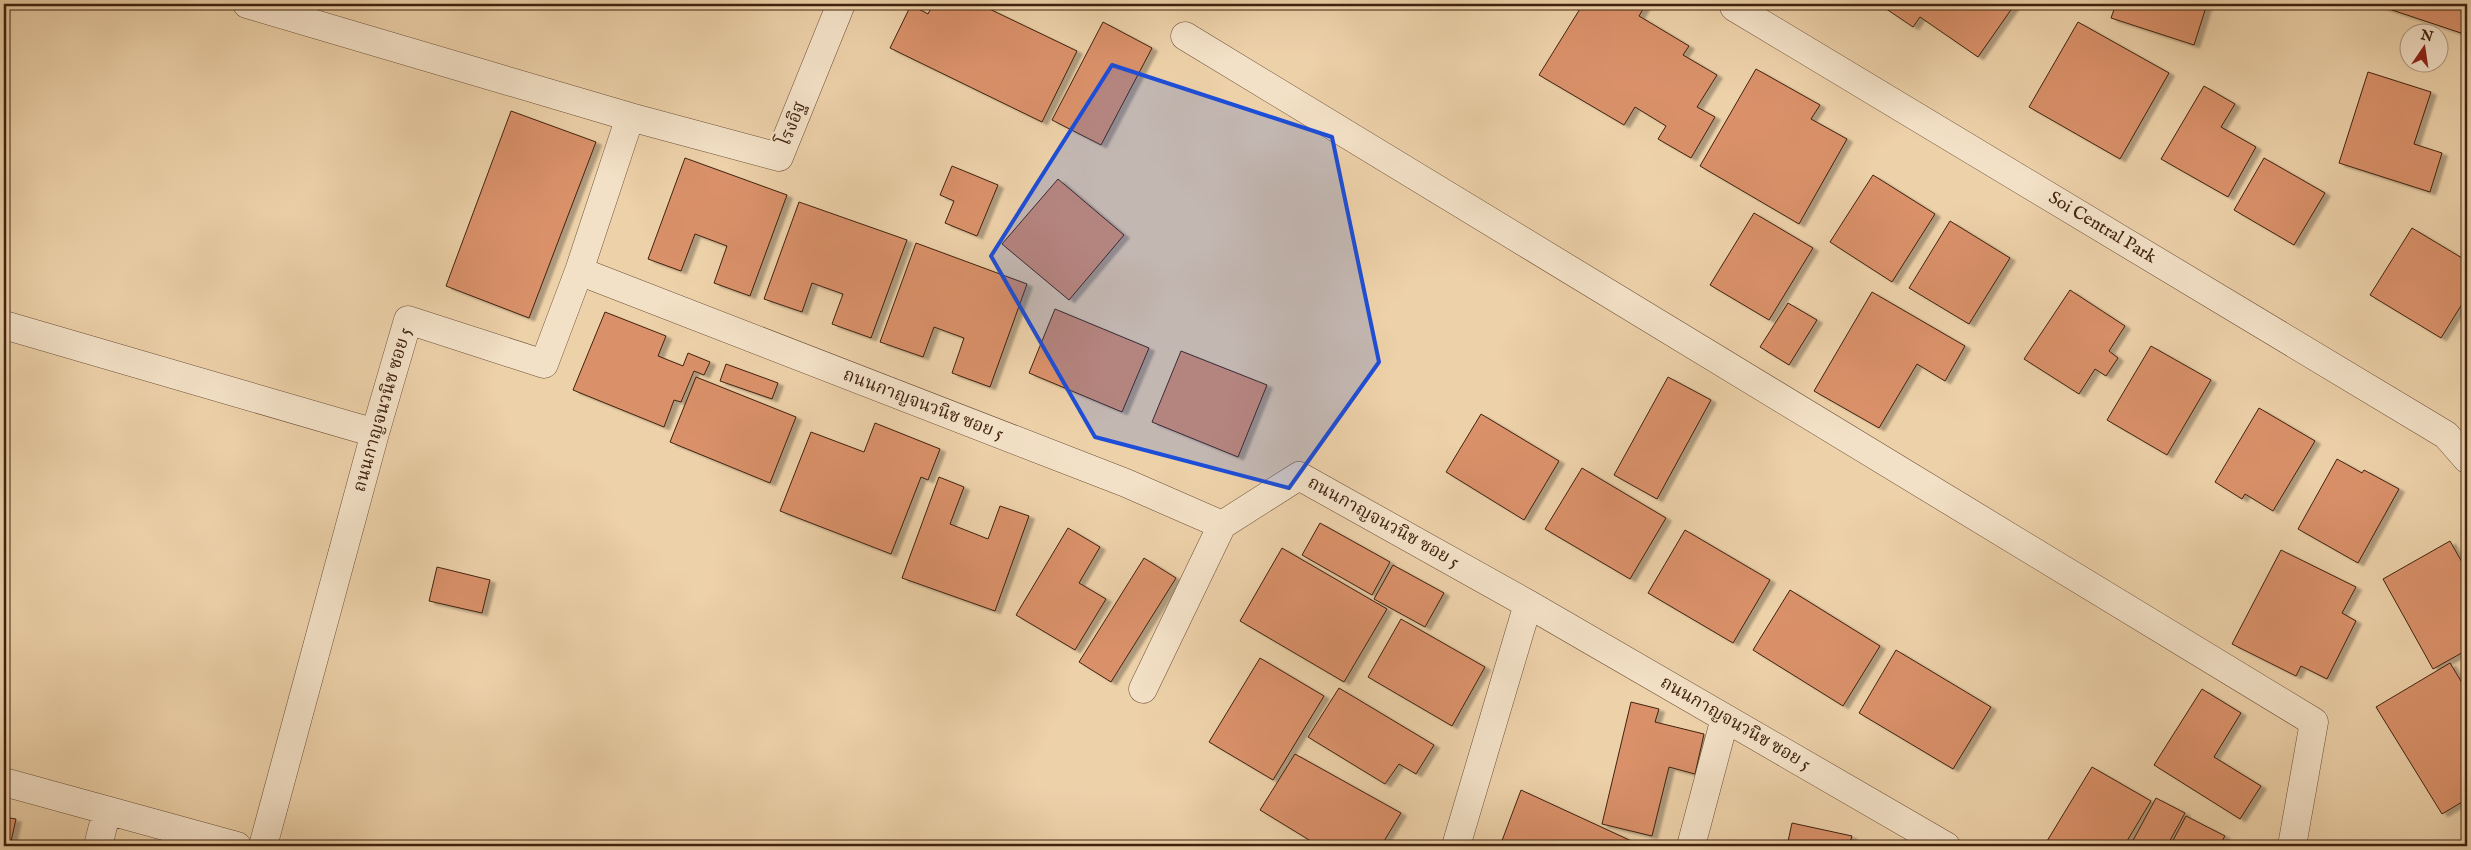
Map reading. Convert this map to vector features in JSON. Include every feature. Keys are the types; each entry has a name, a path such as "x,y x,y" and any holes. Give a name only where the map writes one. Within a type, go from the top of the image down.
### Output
{"street":[{"path":"247,4 630,117 579,271"},
{"name":"โรงอิฐ","path":"630,117 779,157 841,4"},
{"name":"Soi Central Park","path":"1735,4 1734,7 2446,435 2467,459"},
{"path":"1185,36 2314,722 2292,846"},
{"name":"ถนนกาญจนวนิช ซอย 5","path":"263,846 375,433 408,320 544,364 579,271 1126,484 1222,525 1299,476 1528,604 1946,846"},
{"path":"4,325 375,433"},
{"path":"1143,689 1222,525"},
{"path":"1456,846 1528,604"},
{"path":"1691,846 1725,718"},
{"path":"4,782 237,846"},
{"path":"98,846 107,810"}],"highlighted area":[{"path":"1112,65 1332,137 1379,362 1289,488 1095,437 991,256"}],"building":[{"path":"933,4 979,4 1077,51 1042,122 890,48 911,5 928,14"},
{"path":"1583,4 1646,4 1639,16 1689,46 1683,55 1717,75 1697,107 1715,117 1691,158 1658,139 1666,126 1635,107 1624,125 1539,75"},
{"path":"1879,4 2015,4 1978,57 1920,17 1913,27"},
{"path":"2116,4 2207,4 2194,45 2111,18"},
{"path":"2374,4 2467,4 2467,23 2464,34 2448,29 2448,22 2428,22"},
{"path":"1103,22 1152,48 1101,145 1052,120"},
{"path":"2078,22 2169,73 2120,159 2029,107"},
{"path":"1756,69 1820,105 1811,119 1847,139 1799,224 1700,166"},
{"path":"2368,72 2431,92 2414,144 2442,153 2430,192 2339,163"},
{"path":"2204,86 2235,104 2221,127 2256,147 2228,197 2161,159"},
{"path":"511,111 596,142 529,318 446,286"},
{"path":"685,158 787,195 750,296 714,283 727,246 695,234 681,271 648,259"},
{"path":"2264,158 2325,193 2294,245 2234,210"},
{"path":"952,166 998,185 977,236 945,223 954,201 940,195"},
{"path":"1873,175 1935,214 1892,282 1830,242"},
{"path":"1058,179 1124,235 1069,300 1002,244"},
{"path":"799,202 907,240 871,338 832,324 843,294 812,283 802,312 764,299"},
{"path":"1754,213 1813,248 1769,320 1710,285"},
{"path":"1950,221 2010,258 1969,324 1909,288"},
{"path":"2412,228 2467,261 2467,296 2441,338 2370,295"},
{"path":"916,243 1027,284 990,387 952,373 964,338 934,327 923,357 880,342"},
{"path":"2070,290 2125,326 2109,351 2118,358 2106,376 2095,369 2079,394 2024,359"},
{"path":"1872,292 1965,346 1945,381 1917,364 1879,428 1814,391"},
{"path":"1788,303 1817,320 1789,365 1760,347"},
{"path":"1055,309 1149,348 1122,412 1029,373"},
{"path":"605,312 666,336 658,356 683,366 688,353 710,362 704,375 694,371 681,402 674,400 664,427 573,390"},
{"path":"2151,346 2211,380 2167,455 2107,420"},
{"path":"1181,351 1267,385 1238,457 1152,422"},
{"path":"726,364 778,383 772,399 720,381"},
{"path":"696,377 796,417 770,483 670,442"},
{"path":"1668,377 1711,400 1657,499 1614,475"},
{"path":"2259,408 2315,441 2273,511 2245,494 2242,499 2215,482"},
{"path":"1481,414 1559,461 1524,520 1446,472"},
{"path":"875,423 940,449 928,480 921,477 891,554 780,511 811,432 864,452"},
{"path":"2337,459 2362,473 2364,470 2399,489 2358,563 2298,529"},
{"path":"1582,468 1666,518 1630,579 1545,529"},
{"path":"939,477 964,487 950,524 988,539 1000,506 1029,516 995,611 902,578"},
{"path":"1320,523 1390,562 1372,595 1302,555"},
{"path":"1068,528 1100,547 1079,583 1106,599 1075,650 1016,615"},
{"path":"1685,530 1770,580 1733,643 1648,593"},
{"path":"2450,541 2467,571 2467,650 2433,669 2383,579"},
{"path":"1282,548 1387,609 1344,682 1240,621"},
{"path":"2281,550 2356,587 2342,613 2356,621 2327,679 2301,666 2296,676 2232,644"},
{"path":"1144,558 1176,578 1111,682 1079,662"},
{"path":"1393,565 1444,593 1425,627 1374,599"},
{"path":"437,567 490,580 482,613 429,601"},
{"path":"1790,590 1880,646 1843,706 1753,650"},
{"path":"1401,619 1485,667 1452,726 1368,677"},
{"path":"1896,650 1991,707 1953,769 1859,713"},
{"path":"1260,658 1324,696 1273,780 1209,742"},
{"path":"2450,663 2467,691 2467,799 2442,814 2376,707"},
{"path":"1339,688 1434,745 1416,774 1399,764 1385,784 1308,737"},
{"path":"2202,689 2241,713 2214,757 2261,786 2240,819 2154,765"},
{"path":"1631,702 1659,709 1655,722 1704,734 1695,774 1669,767 1652,836 1602,824"},
{"path":"1295,754 1401,813 1381,846 1319,846 1260,810"},
{"path":"2092,767 2151,801 2124,846 2044,846"},
{"path":"1521,790 1638,844 1637,846 1500,846"},
{"path":"2156,798 2185,813 2167,846 2130,846"},
{"path":"2186,816 2225,836 2219,846 2170,846"},
{"path":"4,817 16,819 10,846 4,846"},
{"path":"1792,823 1852,836 1849,846 1787,846"}]}
